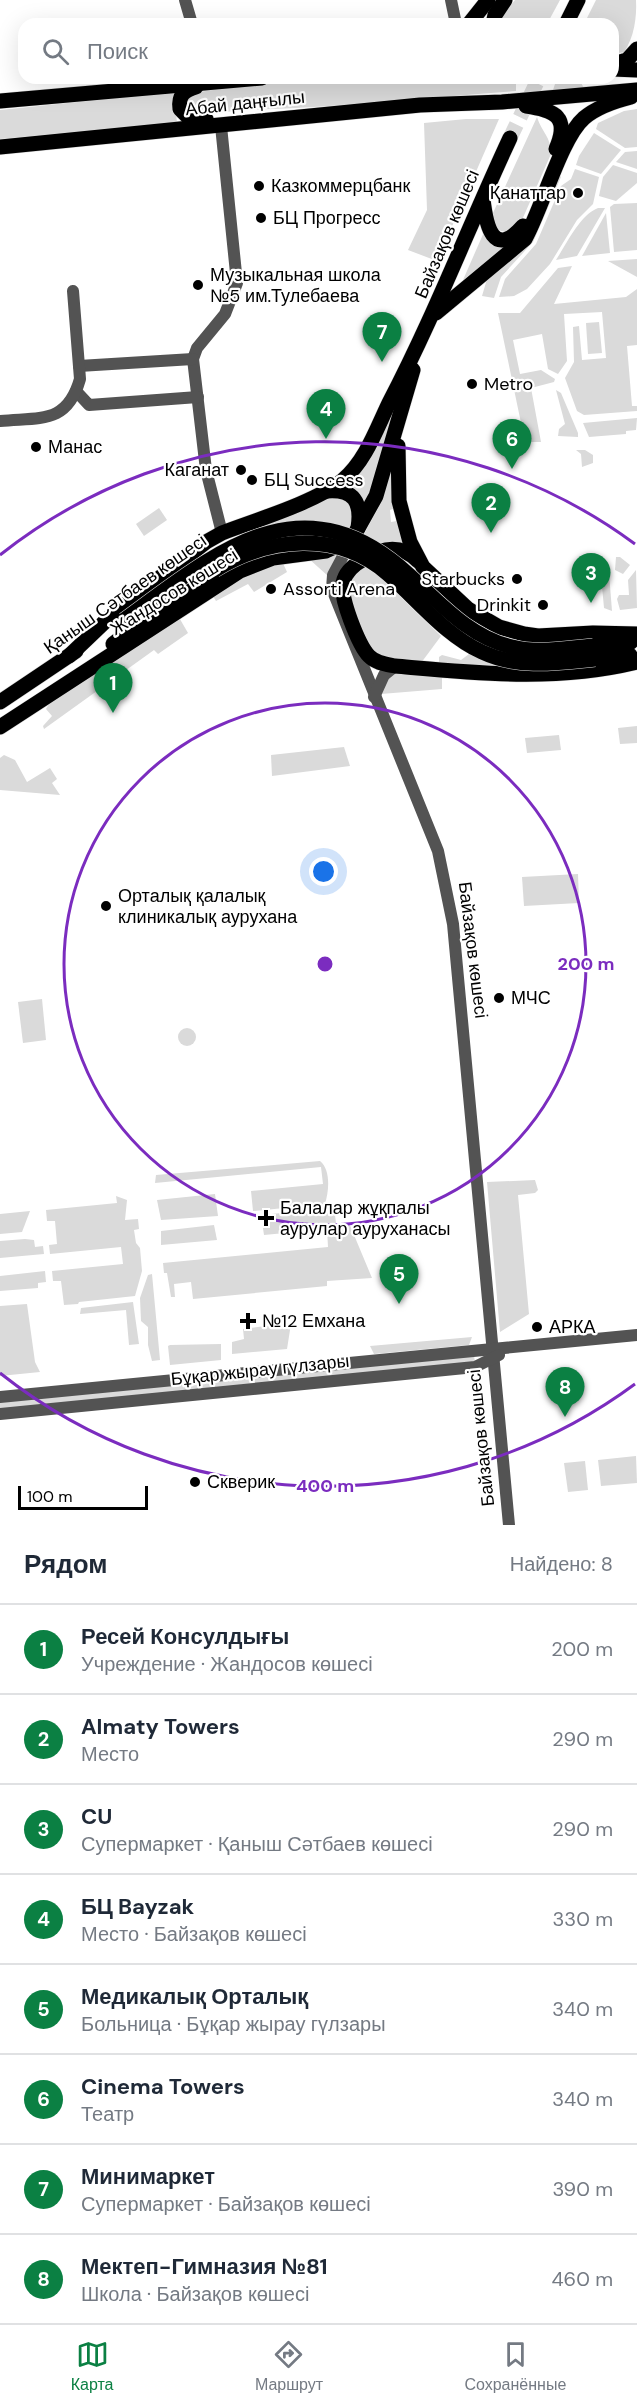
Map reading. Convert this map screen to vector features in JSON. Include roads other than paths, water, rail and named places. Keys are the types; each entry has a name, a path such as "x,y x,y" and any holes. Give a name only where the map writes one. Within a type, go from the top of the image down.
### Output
{"main road":[{"path":"474,18 488,0"},
{"path":"494,18 505,0"},
{"path":"569,18 578,0"},
{"path":"619,62 627,60 637,49"},
{"path":"619,69 637,70"},
{"name":"Абай даңғылы","path":"0,101 176,84"},
{"path":"200,84 184,91 180,96 180,109 186,116 197,120 248,116 287,119"},
{"path":"432,318 525,239 534,223 568,141 584,118 637,92"},
{"name":"Абай даңғылы","path":"0,147 420,105 502,102 637,92"},
{"path":"483,197 488,230 495,238 505,240 514,237 525,225 560,141 561,126 553,112 502,102"},
{"name":"Байзақов көшесі","path":"327,491 351,472 365,454 432,318 510,138"},
{"name":"Байзақов көшесі","path":"355,535 376,496 419,345"},
{"path":"399,421 399,501 410,542 418,561"},
{"path":"327,491 348,493 356,500 359,510 355,535"},
{"name":"Жандосов көшесі","path":"69,656 114,613 190,554 222,533 327,491"},
{"name":"Жандосов көшесі","path":"0,727 240,571 273,558 326,551 355,535"},
{"name":"Қаныш Сәтбаев көшесі","path":"0,702 69,656 127,625 242,555 290,542 314,542 353,552 375,563 448,631 484,653 524,663 594,652 637,642"},
{"path":"637,634 593,633 538,636 512,632 481,618 468,609 418,561 403,550 382,549 356,564 347,573 342,585 342,593 363,649 372,659 395,666 524,676 597,671 637,662"},
{"name":"Қаныш Сәтбаев көшесі","path":"79,674 127,625"},
{"name":"Қаныш Сәтбаев көшесі","path":"594,652 637,654"}],"street":[{"path":"185,0 190,18"},
{"path":"451,0 455,18"},
{"path":"221,126 237,283 225,314 198,348 193,359 206,470 222,533"},
{"path":"0,421 52,416 66,409 80,380 73,291"},
{"path":"79,366 193,359"},
{"path":"76,391 89,405 198,397"},
{"name":"Байзақов көшесі","path":"355,535 333,575 331,586 438,852 447,886 459,971 509,1525"},
{"path":"374,697 384,675 395,666"},
{"name":"Бұқар жырау гүлзары","path":"0,1397 492,1354 519,1346 637,1335"},
{"name":"Бұқар жырау гүлзары","path":"0,1414 476,1367 492,1354"}],"tunnel":[{"path":"510,138 536,84"}],"place":[{"name":"Казкоммерцбанк","path":"259,186"},
{"name":"Қанаттар","path":"578,193"},
{"name":"БЦ Прогресс","path":"261,218"},
{"name":"Музыкальная школа №5 им.Тулебаева","path":"198,285"},
{"name":"Минимаркет","path":"382,362"},
{"name":"Metro","path":"472,384"},
{"name":"БЦ Bayzak","path":"326,439"},
{"name":"Манас","path":"36,447"},
{"name":"Cinema Towers","path":"512,469"},
{"name":"Каганат","path":"241,470"},
{"name":"БЦ Success","path":"252,480"},
{"name":"Almaty Towers","path":"491,533"},
{"name":"Starbucks","path":"517,579"},
{"name":"Assorti Arena","path":"271,589"},
{"name":"CU","path":"591,603"},
{"name":"Drinkit","path":"543,605"},
{"name":"Ресей Консулдығы","path":"113,713"},
{"name":"Орталық қалалық клиникалық аурухана","path":"106,906"},
{"name":"МЧС","path":"499,998"},
{"name":"Балалар жұқпалы аурулар ауруханасы","path":"266,1218"},
{"name":"Медикалық Орталық","path":"399,1304"},
{"name":"№12 Емхана","path":"248,1321"},
{"name":"АРКА","path":"537,1327"},
{"name":"Мектеп-Гимназия №81","path":"565,1417"},
{"name":"Скверик","path":"195,1482"}]}
